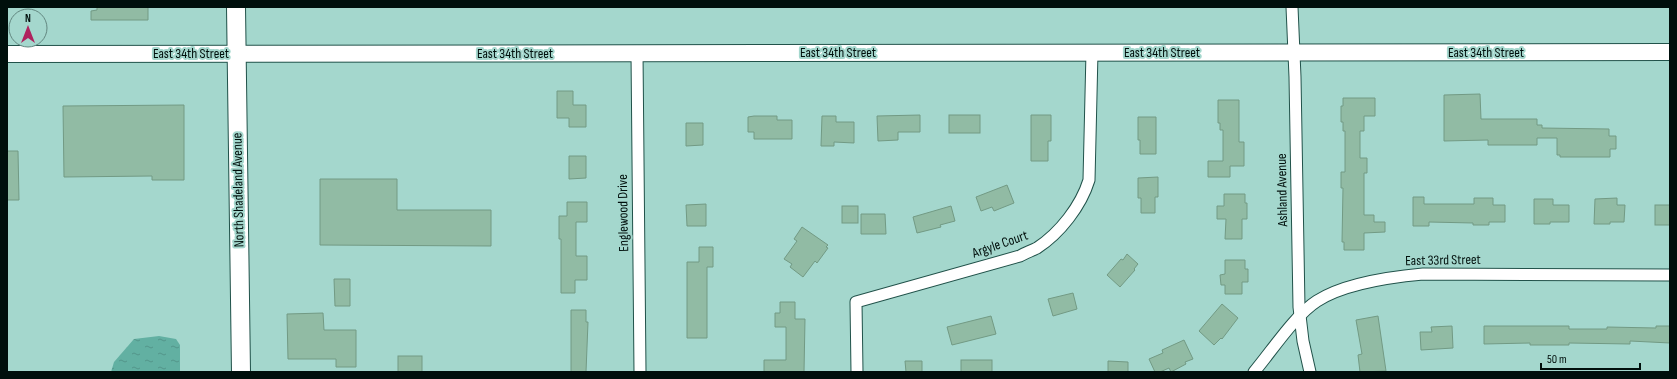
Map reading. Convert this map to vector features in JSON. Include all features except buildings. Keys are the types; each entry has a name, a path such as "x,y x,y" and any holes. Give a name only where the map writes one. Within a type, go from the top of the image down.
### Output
{"main road":[{"name":"North Shadeland Avenue","path":"236,7 241,372"}],"street":[{"name":"Ashland Avenue","path":"1292,7 1299,316 1310,372"},
{"name":"Argyle Court","path":"857,372 856,302 1020,256 1037,248 1058,231 1076,208 1085,193 1089,180 1092,52"},
{"name":"East 34th Street","path":"7,54 1670,52"},
{"name":"Englewood Drive","path":"636,53 640,372"},
{"name":"East 33rd Street","path":"1254,372 1299,316 1317,301 1326,296 1362,284 1398,276 1423,274 1670,275"}],"water":[{"path":"159,336 176,339 180,345 180,372 111,372 114,362 134,339"}]}
